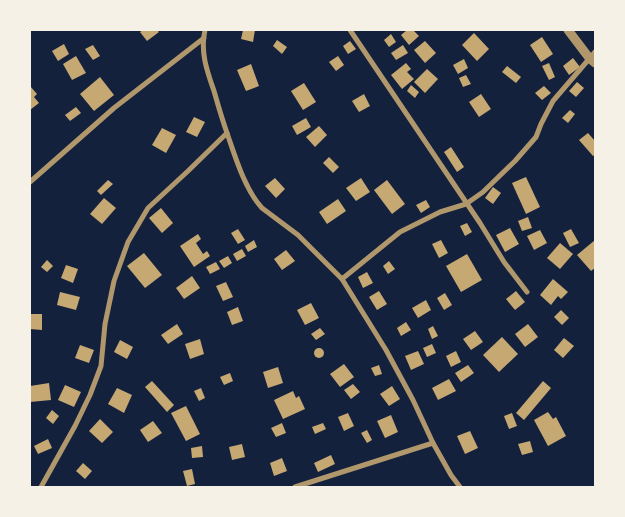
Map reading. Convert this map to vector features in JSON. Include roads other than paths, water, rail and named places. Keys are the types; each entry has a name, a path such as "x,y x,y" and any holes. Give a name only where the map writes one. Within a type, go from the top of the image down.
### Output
{"street":[{"path":"205,30 203,51 205,64 236,160 253,196 262,208 298,235 342,279 386,350 413,400 433,443 460,487"},
{"path":"350,30 504,262 527,292"},
{"path":"342,279 400,232 440,212 466,204 482,192 515,161 536,137 553,101 593,58 568,30"},
{"path":"30,182 114,108 204,38"},
{"path":"41,487 75,426 101,366 105,324 114,281 128,242 148,208 227,132"},
{"path":"296,487 433,443"}]}
